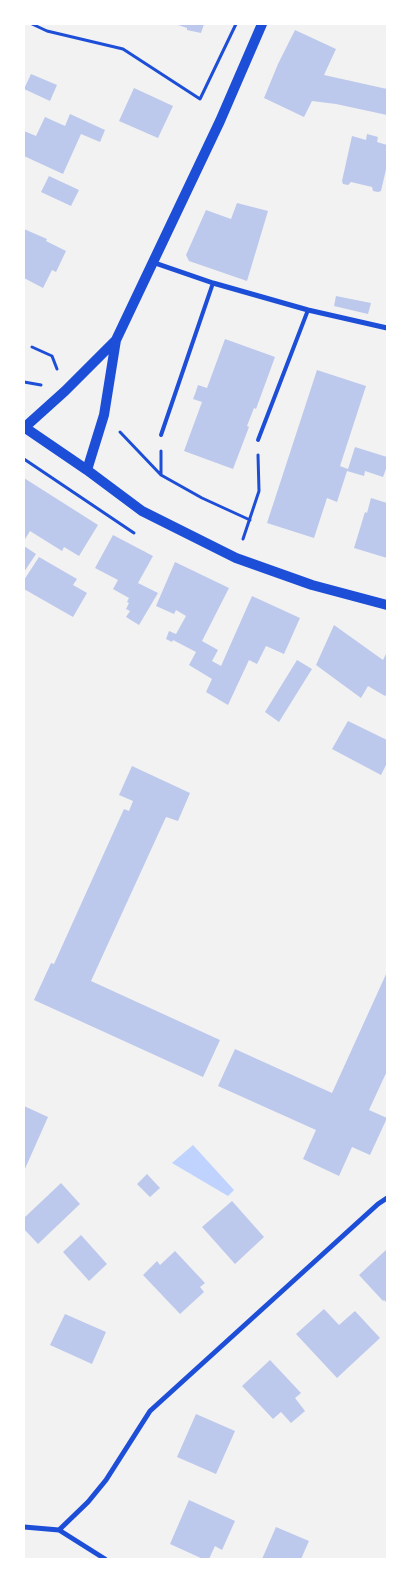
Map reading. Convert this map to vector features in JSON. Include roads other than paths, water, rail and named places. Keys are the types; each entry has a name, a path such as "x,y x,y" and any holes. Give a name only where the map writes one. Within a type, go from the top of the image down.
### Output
{"main road":[{"path":"87,470 104,415 116,340 220,121 262,24"},
{"path":"116,340 65,391 24,427 87,470 142,511 236,558 312,585 387,605"}],"street":[{"path":"152,262 213,283 308,310 387,328"},
{"path":"58,1530 88,1502 106,1480 150,1411 351,1228 387,1198"},
{"path":"24,1527 58,1530 105,1559"}],"lane":[{"path":"161,434 213,283"},
{"path":"258,440 308,310"}],"water":[{"path":"193,1145 234,1190 228,1196 172,1163"}]}
